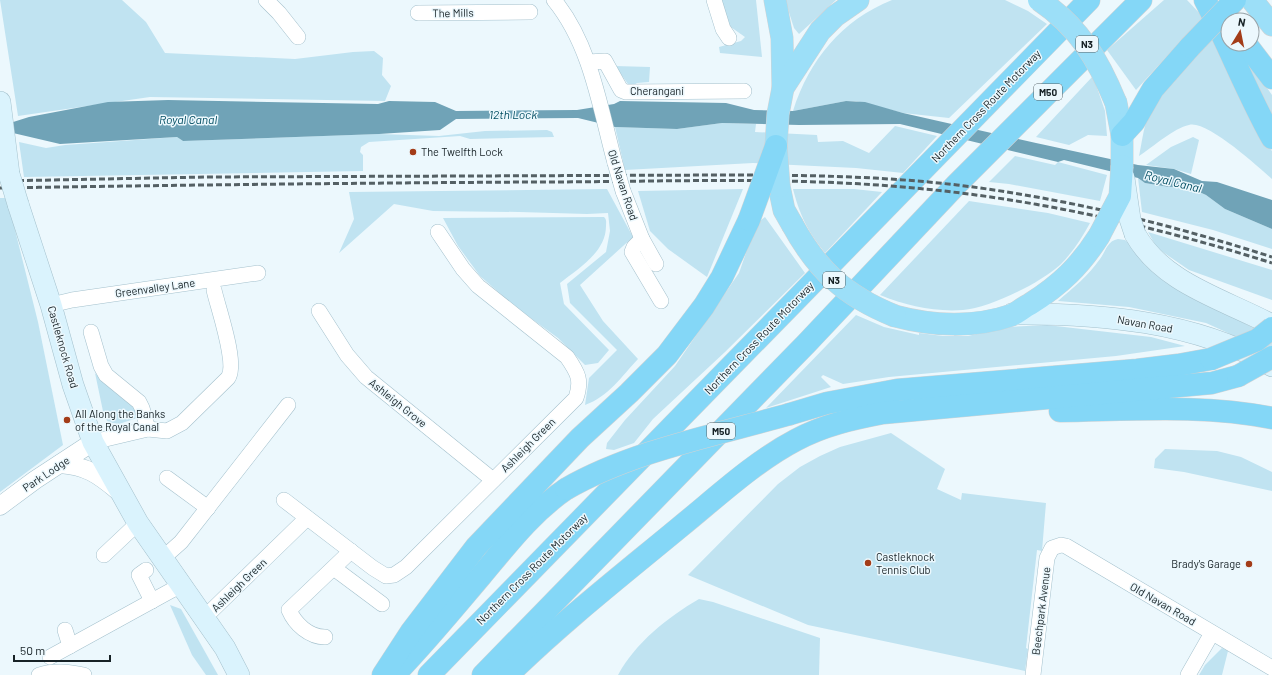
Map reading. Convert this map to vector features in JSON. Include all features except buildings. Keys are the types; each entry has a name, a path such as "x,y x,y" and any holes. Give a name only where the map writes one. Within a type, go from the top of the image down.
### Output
{"highway":[{"name":"N3","path":"775,0 782,38 781,97 776,146 778,186 784,210 804,247 822,270 839,286 858,299 895,316 918,322 939,324 982,322 1012,314 1047,293 1075,269 1098,236 1120,196 1122,149 1116,103 1103,71 1080,35 1060,15 1039,0"},
{"name":"N3","path":"781,97 820,31 835,16 858,0"},
{"name":"Northern Cross Route Motorway","path":"429,675 1089,0"},
{"name":"M50","path":"483,675 806,344 956,185 1141,0"},
{"path":"1205,0 1253,104 1272,138"},
{"path":"1210,0 1220,12"},
{"path":"1122,149 1134,122 1153,89 1190,47 1235,0"},
{"path":"1252,0 1272,25"},
{"path":"1252,52 1272,78"},
{"path":"383,675 411,632 476,547 580,438 630,394 666,355 704,306 722,277 749,220 776,146"},
{"path":"394,675 447,617 520,529 548,501 566,489 600,471 630,460 827,403 864,395 896,390 1137,370 1212,359 1257,340 1272,326"},
{"path":"508,675 586,606 736,482 779,450 810,433 836,423 882,413 1212,383 1238,376 1272,357"},
{"path":"977,405 1037,411 1178,409 1226,411 1241,412 1272,418"}],"main road":[{"name":"Castleknock Road","path":"0,106 8,166 18,204 51,306 73,385 93,442 138,523 225,648 238,675"},
{"path":"1122,149 1130,219 1135,234 1151,258 1168,272 1194,287 1224,300 1272,326"},
{"path":"1224,300 1272,308"},
{"name":"Navan Road","path":"1012,314 1062,313 1148,323 1193,334 1229,346 1258,358 1272,366"}],"street":[{"path":"266,0 279,13 298,37"},
{"path":"554,0 564,11 588,62"},
{"path":"714,0 723,29 728,38"},
{"name":"The Mills","path":"418,13 488,6 530,12"},
{"name":"Cherangani","path":"588,62 605,61 621,90 626,92 744,91"},
{"name":"Old Navan Road","path":"588,62 623,192 642,239 656,264"},
{"name":"Ashleigh Green","path":"284,500 386,576 394,575 406,567 576,398 580,387 577,372 567,358 478,286 463,269 438,232"},
{"path":"642,239 634,247 632,252 661,301"},
{"name":"Greenvalley Lane","path":"51,306 72,300 258,273"},
{"path":"93,442 148,429 167,431 182,423 217,390 232,373 232,360 214,290"},
{"name":"Ashleigh Grove","path":"319,311 347,355 366,377 493,480"},
{"path":"91,332 101,366 106,375 139,402 148,429"},
{"path":"163,558 181,542 288,405"},
{"name":"Park Lodge","path":"0,506 93,442"},
{"path":"60,464 87,469 101,477 120,493"},
{"path":"167,478 208,508"},
{"name":"Ashleigh Green","path":"204,618 307,518"},
{"path":"104,555 138,523"},
{"name":"Old Navan Road","path":"1052,548 1060,545 1066,546 1272,668"},
{"name":"Beechpark Avenue","path":"1033,675 1047,558 1052,548"},
{"path":"325,637 316,637 307,633 292,617 289,610 293,604 335,569 351,551"},
{"path":"335,569 382,604"},
{"path":"146,570 139,575 152,601"},
{"path":"50,657 182,586"},
{"path":"65,630 70,646"},
{"path":"1188,675 1212,633"},
{"path":"39,675 47,672 68,672 84,675"}],"shaded area":[{"path":"0,0 122,0 146,22 165,53 295,59 374,51 383,58 382,75 391,86 385,101 150,97 18,116"},
{"path":"720,0 756,0 762,57 720,53 719,47 741,41 745,37 728,25"},
{"path":"785,0 836,0 799,34 794,28"},
{"path":"892,0 1005,0 1028,11 1047,24 949,118 903,113 856,101 846,101 793,111 808,75 830,44 843,30 858,19 874,8"},
{"path":"1164,0 1187,0 1203,17 1136,90 1107,50"},
{"path":"1214,36 1220,48 1220,52 1222,52 1268,146 1272,151 1272,179 1232,145 1219,136 1197,125 1189,125 1177,130 1139,156 1148,117 1161,95 1178,74"},
{"path":"1240,52 1242,52 1272,95 1272,126"},
{"path":"615,66 650,67 649,82 637,83 632,86 628,84"},
{"path":"1093,76 1105,111 1107,136 1088,135 1069,145 1036,137"},
{"path":"722,123 756,124 755,132 817,135 818,142 843,141 869,153 895,126 937,136 903,173 856,168 753,163 625,170 615,127 677,129"},
{"path":"547,130 552,132 554,137 470,139 460,136 369,142 361,147 360,152 363,155 363,171 24,177 19,142 46,148 65,145 177,137 183,141 379,134 439,136 485,131"},
{"path":"1193,137 1199,140 1191,174 1174,169 1146,165 1171,147"},
{"path":"1015,156 1055,165 1058,162 1107,175 1100,201 1009,184 989,182"},
{"path":"1138,178 1145,183 1169,187 1186,186 1206,195 1225,209 1272,229 1272,249 1213,230 1142,212"},
{"path":"607,189 633,237 580,285 603,321 638,359 608,391 601,397 585,405 589,378 617,350 570,303 567,284 606,252 610,231 608,213 587,214 433,211 394,204 339,253 354,219 349,192"},
{"path":"743,189 707,277 668,249 650,231 638,191"},
{"path":"793,189 854,189 882,192 825,253 805,223"},
{"path":"0,198 7,198 38,322 63,445 0,492"},
{"path":"969,201 1048,213 1090,223 1073,250 1060,265 1028,287 987,305 963,310 931,309 910,305 880,295"},
{"path":"604,217 606,219 605,235 596,252 590,259 560,283 564,304 609,350 598,363 585,365 558,338 517,308 480,276 458,246 443,218"},
{"path":"765,217 805,273 725,352 653,419 634,443 614,450 606,449 607,443 625,420 675,366 739,273 756,224"},
{"path":"1148,232 1272,270 1272,300 1189,270 1157,248"},
{"path":"1118,239 1125,240 1131,245 1145,265 1161,279 1272,338 1272,353 1206,323 1129,307 1058,301 1091,270 1109,244"},
{"path":"856,315 884,327 919,335 919,333 943,336 968,336 1006,327 1047,325 1151,337 1185,346 1116,356 889,377 843,384 823,375 821,377 831,387 766,408"},
{"path":"95,373 106,385 134,406 137,418 119,424 108,422 104,416"},
{"name":"Castleknock Tennis Club","path":"891,433 945,469 937,489 961,500 962,493 1046,503 1042,551 1037,550 1026,648 1028,649 1025,671 808,625 688,575 778,484 800,467 840,447"},
{"path":"1165,449 1217,451 1241,457 1272,472 1272,491 1184,472 1154,468 1155,459"},
{"path":"699,599 713,602 820,638 819,675 618,675 633,652 653,632 687,606"},
{"path":"170,605 181,609 218,675 206,675 192,655"},
{"path":"1222,648 1228,651 1222,675 1199,675 1205,665"}],"water":[{"name":"Royal Canal","path":"168,100 378,104 389,101 435,102 456,111 577,110 614,104 620,101 726,103 754,110 793,111 846,101 865,102 903,113 1036,143 1138,165 1174,169 1202,181 1217,182 1272,200 1272,229 1225,209 1206,195 1186,186 1169,187 1145,183 1138,178 1064,160 1058,162 900,124 799,125 722,123 677,129 615,127 578,118 456,119 440,130 379,134 183,141 177,137 60,144 13,133 10,123 29,117 108,102"}],"railway":[{"path":"0,181 207,177 725,175 870,178 957,185 1037,197 1156,223 1272,257"},
{"path":"0,188 724,180 867,184 960,193 1050,207 1184,237 1272,263"}],"place":[{"name":"The Twelfth Lock","path":"413,152"},
{"name":"All Along the Banks of the Royal Canal","path":"67,420"},
{"name":"Castleknock Tennis Club","path":"868,563"},
{"name":"Brady's Garage","path":"1249,564"}],"water label":[{"name":"12th Lock","path":"513,115"}]}
